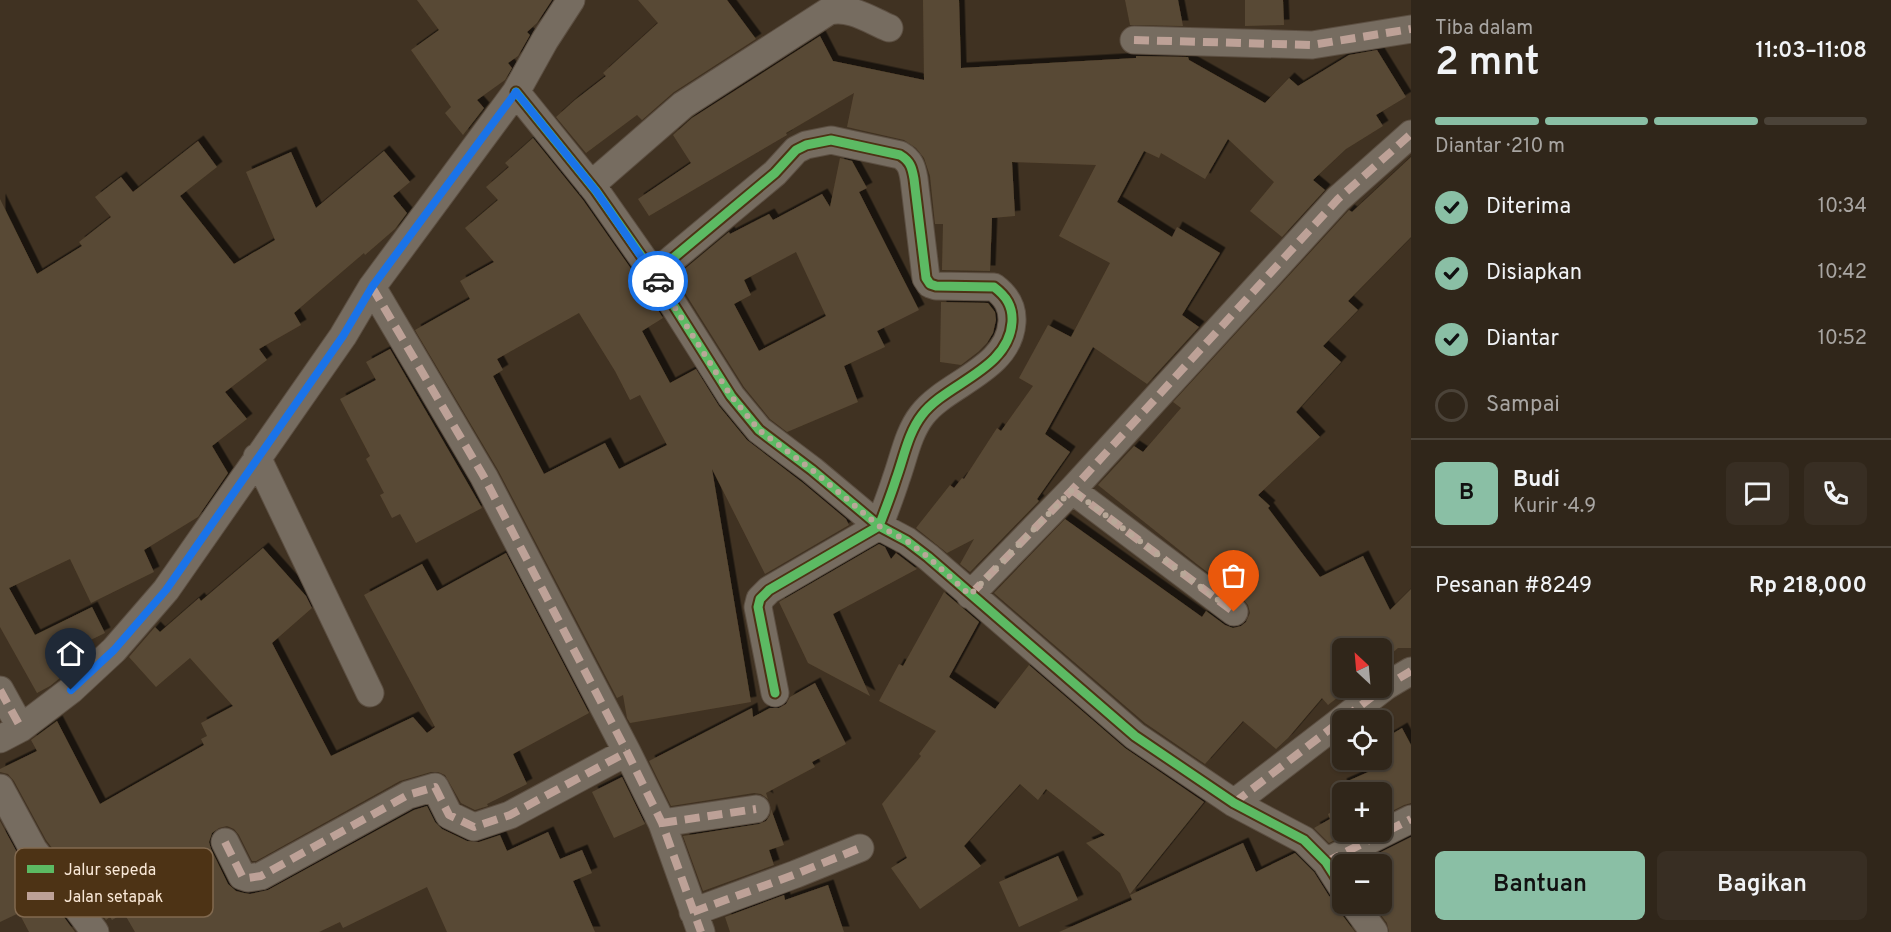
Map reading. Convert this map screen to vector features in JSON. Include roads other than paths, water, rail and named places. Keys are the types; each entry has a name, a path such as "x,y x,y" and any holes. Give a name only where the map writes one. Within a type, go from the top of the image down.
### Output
{"street":[{"path":"0,690 10,734 71,690 105,658 166,590 343,336 372,287 516,92 545,40 572,0"},
{"path":"591,185 683,105 829,10 838,8 849,10 889,28"},
{"path":"1134,40 1312,45 1411,29"},
{"path":"516,92 591,185 654,274 731,396 759,430 812,470 879,526 917,549 1135,736 1234,803 1304,840 1332,871"},
{"path":"970,595 1072,490 1338,199 1411,134"},
{"path":"654,274 775,173 796,150 806,145 831,140 900,154 907,159 914,179 926,278 930,284 994,287 1007,299 1012,312 1011,331 1004,345 981,371 939,399 922,414 911,433 879,526 769,590 760,599 758,607 775,693"},
{"path":"372,287 484,477 627,752 662,823 697,922 796,874 860,848"},
{"path":"257,458 370,693"},
{"path":"1072,490 1234,612"},
{"path":"1234,803 1386,686 1411,671"},
{"path":"225,842 242,876 248,878 261,876 408,795 435,787 450,814 474,827 510,815 627,752"},
{"path":"0,788 32,848"},
{"path":"662,823 756,810"},
{"path":"1326,862 1411,819"},
{"path":"1361,914 1374,932"},
{"path":"84,917 95,932"}]}
